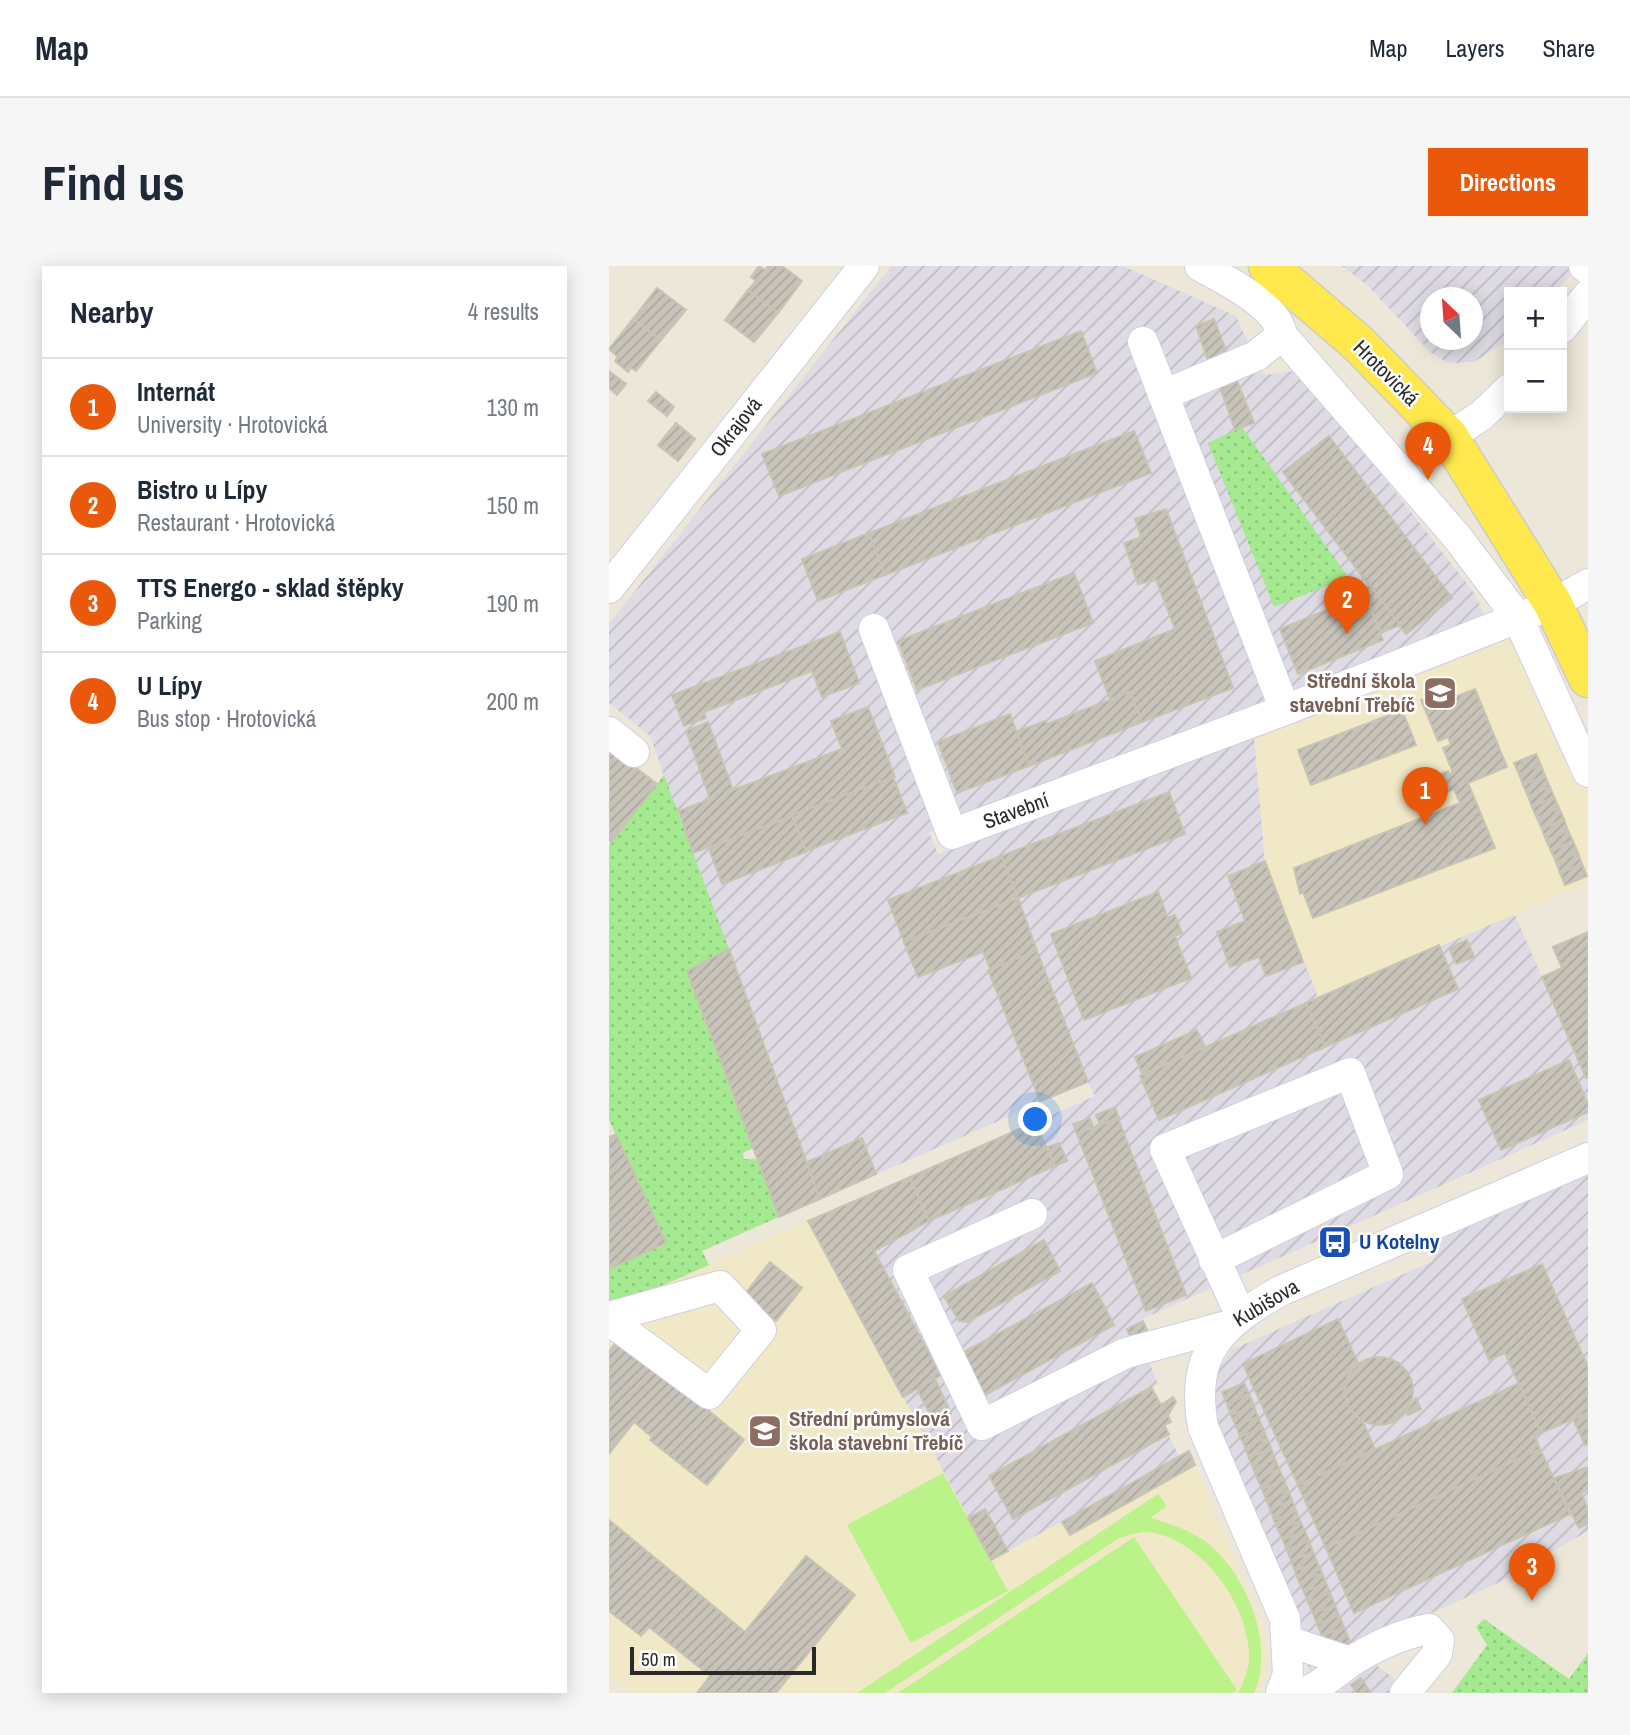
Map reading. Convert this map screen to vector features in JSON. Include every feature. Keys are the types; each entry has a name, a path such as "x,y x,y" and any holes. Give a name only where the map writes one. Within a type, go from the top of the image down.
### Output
{"main road":[{"name":"Hrotovická","path":"1268,266 1359,344 1449,437 1553,604 1588,678"}],"street":[{"name":"Okrajová","path":"609,588 864,266"},
{"path":"1200,266 1249,294 1280,324 1282,335 1457,537 1518,618 1588,772"},
{"path":"1567,322 1588,295"},
{"path":"1163,395 1256,356 1282,335"},
{"path":"1143,342 1285,710"},
{"path":"1449,437 1482,415 1504,394"},
{"path":"1553,604 1588,584"},
{"name":"Stavební","path":"874,629 952,834 1285,710 1553,604"},
{"path":"609,732 634,752"},
{"path":"1032,1214 908,1270 982,1425 1126,1353 1233,1320 1215,1260 1165,1149 1350,1073 1388,1174 1215,1260"},
{"name":"Kubišova","path":"1281,1693 1288,1674 1285,1619 1202,1427 1198,1399 1208,1352 1233,1320 1280,1291 1588,1158"},
{"path":"720,1286 761,1330 709,1394 609,1318 720,1286"},
{"path":"1304,1693 1318,1687 1350,1662 1408,1633 1429,1629 1439,1640 1437,1654 1405,1693"},
{"path":"1287,1641 1350,1662"}],"shaded area":[{"path":"891,266 1123,266 1236,316 1260,370 1265,375 1300,370 1475,594 1485,617 929,832 938,854 1254,735 1265,861 1318,997 1514,913 1588,1082 1588,1120 1142,1319 1153,1343 1143,1348 1158,1384 1152,1388 1161,1404 1173,1397 1176,1402 1168,1415 1171,1422 1164,1426 1179,1456 1189,1451 1195,1465 1070,1535 1062,1522 991,1560 808,1221 1095,1096 1088,1082 779,1217 687,971 691,853 650,736 609,703 609,624"},
{"path":"1342,266 1578,266 1560,287 1504,287 1504,343 1474,362 1448,363 1428,350 1483,350 1483,287 1420,287 1420,341 1368,286"},
{"path":"1516,634 1588,789 1588,883 1319,998 1265,861 1254,735"},
{"path":"1588,1170 1588,1531 1500,1582 1354,1648 1413,1693 1293,1693 1310,1671 1215,1431 1213,1378 1231,1350 1433,1261 1438,1243 1455,1228"},
{"name":"Střední průmyslová škola stavební Třebíč","path":"808,1221 991,1560 1062,1522 1070,1534 1195,1465 1265,1635 1268,1656 1265,1679 1258,1693 633,1693 609,1675 609,1309"}],"green space":[{"path":"1242,427 1348,577 1274,607 1208,443"},
{"path":"664,775 729,949 687,972 753,1148 743,1153 744,1159 757,1159 779,1217 702,1251 709,1265 609,1309 609,1269 666,1243 609,1120 609,845"},
{"path":"943,1473 1008,1591 911,1643 847,1525"},
{"path":"1158,1494 1167,1506 1150,1518 1174,1525 1210,1545 1236,1575 1246,1594 1254,1613 1261,1654 1260,1674 1254,1693 1238,1693 1248,1666 1247,1637 1241,1616 1218,1576 1185,1546 1166,1536 1146,1532 1119,1538 885,1693 857,1693"},
{"path":"1134,1537 1237,1690 1233,1693 898,1693"},
{"path":"1484,1619 1569,1679 1588,1653 1588,1693 1452,1693 1487,1645 1476,1627"}],"building":[{"path":"759,266 765,270 768,266 782,266 802,281 778,313 748,290 756,281 751,277"},
{"path":"657,288 686,310 661,340 633,319"},
{"path":"748,290 778,313 754,342 725,320"},
{"path":"633,319 661,340 636,371 631,368 628,372 615,361 618,357 609,349"},
{"path":"1214,319 1229,359 1210,366 1196,326"},
{"path":"1081,331 1097,373 779,496 762,454"},
{"path":"609,371 626,384 617,395 609,388"},
{"path":"1237,381 1254,423 1235,430 1220,387"},
{"path":"656,392 674,407 667,416 648,401"},
{"path":"676,423 695,439 678,461 658,445"},
{"path":"1134,431 1151,473 885,575 869,533"},
{"path":"1329,436 1452,598 1406,634 1283,472"},
{"path":"1166,509 1233,688 1142,722 1130,692 1110,699 1095,661 1175,629 1156,580 1138,584 1124,543 1141,537 1135,519"},
{"path":"869,533 885,575 818,601 802,559"},
{"path":"1074,573 1093,623 917,690 898,641"},
{"path":"1370,585 1400,625 1381,633 1362,588"},
{"path":"1365,594 1383,640 1298,674 1280,629"},
{"path":"840,632 859,683 822,697 812,671 704,712 706,718 684,726 672,695"},
{"path":"1475,689 1507,767 1468,783 1495,848 1313,918 1303,892 1300,894 1294,868 1460,803 1454,789 1443,794 1435,776 1448,771 1449,774 1453,773 1443,748 1451,745 1448,737 1438,741 1421,700 1448,690 1452,698"},
{"path":"1130,692 1142,722 1029,766 1016,732 1045,721 1047,724"},
{"path":"868,707 895,777 693,853 679,811 710,799 686,731 708,722 733,790 842,749 831,721"},
{"path":"1402,710 1416,745 1311,785 1298,750"},
{"path":"1010,714 1029,766 957,793 938,742"},
{"path":"609,747 657,784 611,842 609,841"},
{"path":"1536,754 1541,765 1519,774 1514,763"},
{"path":"1541,765 1545,776 1523,785 1519,774"},
{"path":"1545,776 1550,787 1528,796 1523,785"},
{"path":"893,777 907,813 806,851 792,815"},
{"path":"1550,787 1554,797 1532,807 1528,796"},
{"path":"1169,792 1185,834 1018,898 1001,856"},
{"path":"1554,797 1559,808 1537,818 1532,807"},
{"path":"1559,808 1564,819 1542,829 1537,818"},
{"path":"792,816 806,852 722,884 709,848"},
{"path":"1564,819 1568,831 1546,840 1542,829"},
{"path":"1568,831 1573,841 1551,851 1546,840"},
{"path":"1573,841 1578,853 1556,862 1551,851"},
{"path":"1578,853 1582,864 1560,873 1556,862"},
{"path":"1001,856 1018,898 904,942 888,900"},
{"path":"1265,861 1303,962 1266,976 1259,957 1230,967 1217,932 1245,921 1228,876"},
{"path":"1582,864 1587,876 1565,885 1560,873"},
{"path":"1158,892 1168,918 1175,915 1182,933 1175,936 1191,978 1084,1020 1051,934"},
{"path":"1018,898 1037,951 990,969 983,952 918,977 904,942"},
{"path":"1588,932 1586,1078 1542,977 1562,968 1553,947"},
{"path":"1467,940 1474,957 1456,964 1449,948"},
{"path":"1439,945 1458,989 1325,1047 1306,1003"},
{"path":"729,949 820,1199 779,1217 687,971"},
{"path":"1037,951 1088,1082 1040,1101 988,970"},
{"path":"1306,1003 1325,1047 1159,1120 1140,1076"},
{"path":"1197,1030 1205,1047 1142,1074 1135,1057"},
{"path":"1569,1060 1588,1104 1588,1112 1501,1150 1479,1100"},
{"path":"1115,1107 1119,1118 1100,1125 1096,1115"},
{"path":"1090,1118 1093,1127 1077,1134 1073,1124"},
{"path":"1118,1118 1186,1295 1146,1311 1077,1134"},
{"path":"1035,1122 1055,1166 929,1221 910,1177"},
{"path":"616,1134 666,1243 609,1269 609,1137"},
{"path":"862,1138 876,1174 820,1199 807,1162"},
{"path":"1059,1143 1067,1161 1055,1166 1048,1147"},
{"path":"910,1177 929,1221 874,1251 941,1375 903,1397 808,1221"},
{"path":"1044,1240 1060,1271 967,1322 959,1321 944,1296"},
{"path":"770,1262 802,1288 776,1321 744,1295"},
{"path":"1542,1264 1588,1367 1588,1413 1541,1433 1505,1353 1489,1360 1462,1299"},
{"path":"1092,1283 1114,1325 985,1395 962,1353"},
{"path":"1338,1319 1358,1363 1347,1377 1344,1390 1347,1402 1362,1420 1375,1449 1298,1485 1243,1364"},
{"path":"1143,1321 1153,1343 1136,1350 1127,1329"},
{"path":"620,1337 744,1440 707,1485 650,1440 652,1437 634,1422 609,1454 609,1351"},
{"path":"1379,1357 1392,1360 1403,1367 1410,1378 1413,1391 1410,1404 1403,1415 1392,1422 1379,1425 1366,1422 1355,1415 1348,1404 1345,1391 1348,1378 1355,1367 1366,1360"},
{"path":"935,1379 951,1413 934,1422 917,1389"},
{"path":"1244,1383 1249,1394 1227,1404 1222,1392"},
{"path":"1519,1383 1541,1433 1535,1436 1540,1449 1326,1548 1298,1485"},
{"path":"1151,1387 1161,1405 1173,1397 1176,1402 1168,1415 1171,1422 1164,1425 1169,1434 1013,1519 989,1476"},
{"path":"1249,1394 1254,1406 1231,1415 1227,1404"},
{"path":"1416,1398 1421,1409 1408,1415 1406,1412"},
{"path":"1254,1406 1258,1417 1236,1426 1231,1415"},
{"path":"1588,1413 1588,1444 1585,1445 1573,1419"},
{"path":"1258,1417 1263,1428 1240,1437 1236,1426"},
{"path":"1263,1428 1267,1438 1245,1447 1240,1437"},
{"path":"1267,1438 1271,1448 1249,1458 1245,1447"},
{"path":"1271,1448 1275,1459 1253,1468 1249,1458"},
{"path":"1540,1449 1570,1514 1354,1613 1326,1548"},
{"path":"1189,1451 1195,1465 1070,1535 1062,1522"},
{"path":"1275,1459 1279,1469 1257,1478 1253,1468"},
{"path":"1588,1467 1588,1490 1581,1493 1588,1509 1588,1524 1579,1528 1554,1478"},
{"path":"1279,1469 1284,1480 1262,1489 1257,1478"},
{"path":"1284,1480 1288,1490 1266,1499 1262,1489"},
{"path":"1288,1490 1292,1500 1270,1509 1266,1499"},
{"path":"1292,1500 1296,1511 1274,1520 1270,1509"},
{"path":"985,1509 1008,1551 991,1560 968,1518"},
{"path":"1296,1511 1300,1521 1278,1530 1274,1520"},
{"path":"609,1520 745,1632 806,1556 855,1595 776,1693 697,1693 710,1676 649,1627 641,1636 609,1611"},
{"path":"1300,1521 1305,1531 1283,1540 1278,1530"},
{"path":"1305,1531 1309,1541 1287,1550 1283,1540"},
{"path":"1309,1541 1313,1552 1291,1561 1287,1550"},
{"path":"1313,1552 1317,1562 1295,1571 1291,1561"},
{"path":"1317,1562 1322,1573 1299,1582 1295,1571"},
{"path":"1322,1573 1326,1583 1304,1592 1299,1582"},
{"path":"1326,1583 1330,1593 1308,1602 1304,1592"},
{"path":"1330,1593 1335,1605 1313,1613 1308,1602"},
{"path":"1335,1605 1339,1616 1317,1624 1313,1613"},
{"path":"1339,1616 1344,1627 1322,1636 1317,1624"},
{"path":"1344,1627 1353,1649 1328,1650 1322,1636"},
{"path":"1361,1678 1371,1693 1357,1693 1351,1685"}],"place":[{"name":"U Lípy","path":"1428,480"},
{"name":"Bistro u Lípy","path":"1347,634"},
{"name":"Střední škola stavební Třebíč","path":"1440,693"},
{"name":"Internát","path":"1425,825"},
{"name":"U Kotelny","path":"1335,1242"},
{"name":"Střední průmyslová škola stavební Třebíč","path":"765,1431"},
{"name":"TTS Energo - sklad štěpky","path":"1532,1601"}]}
